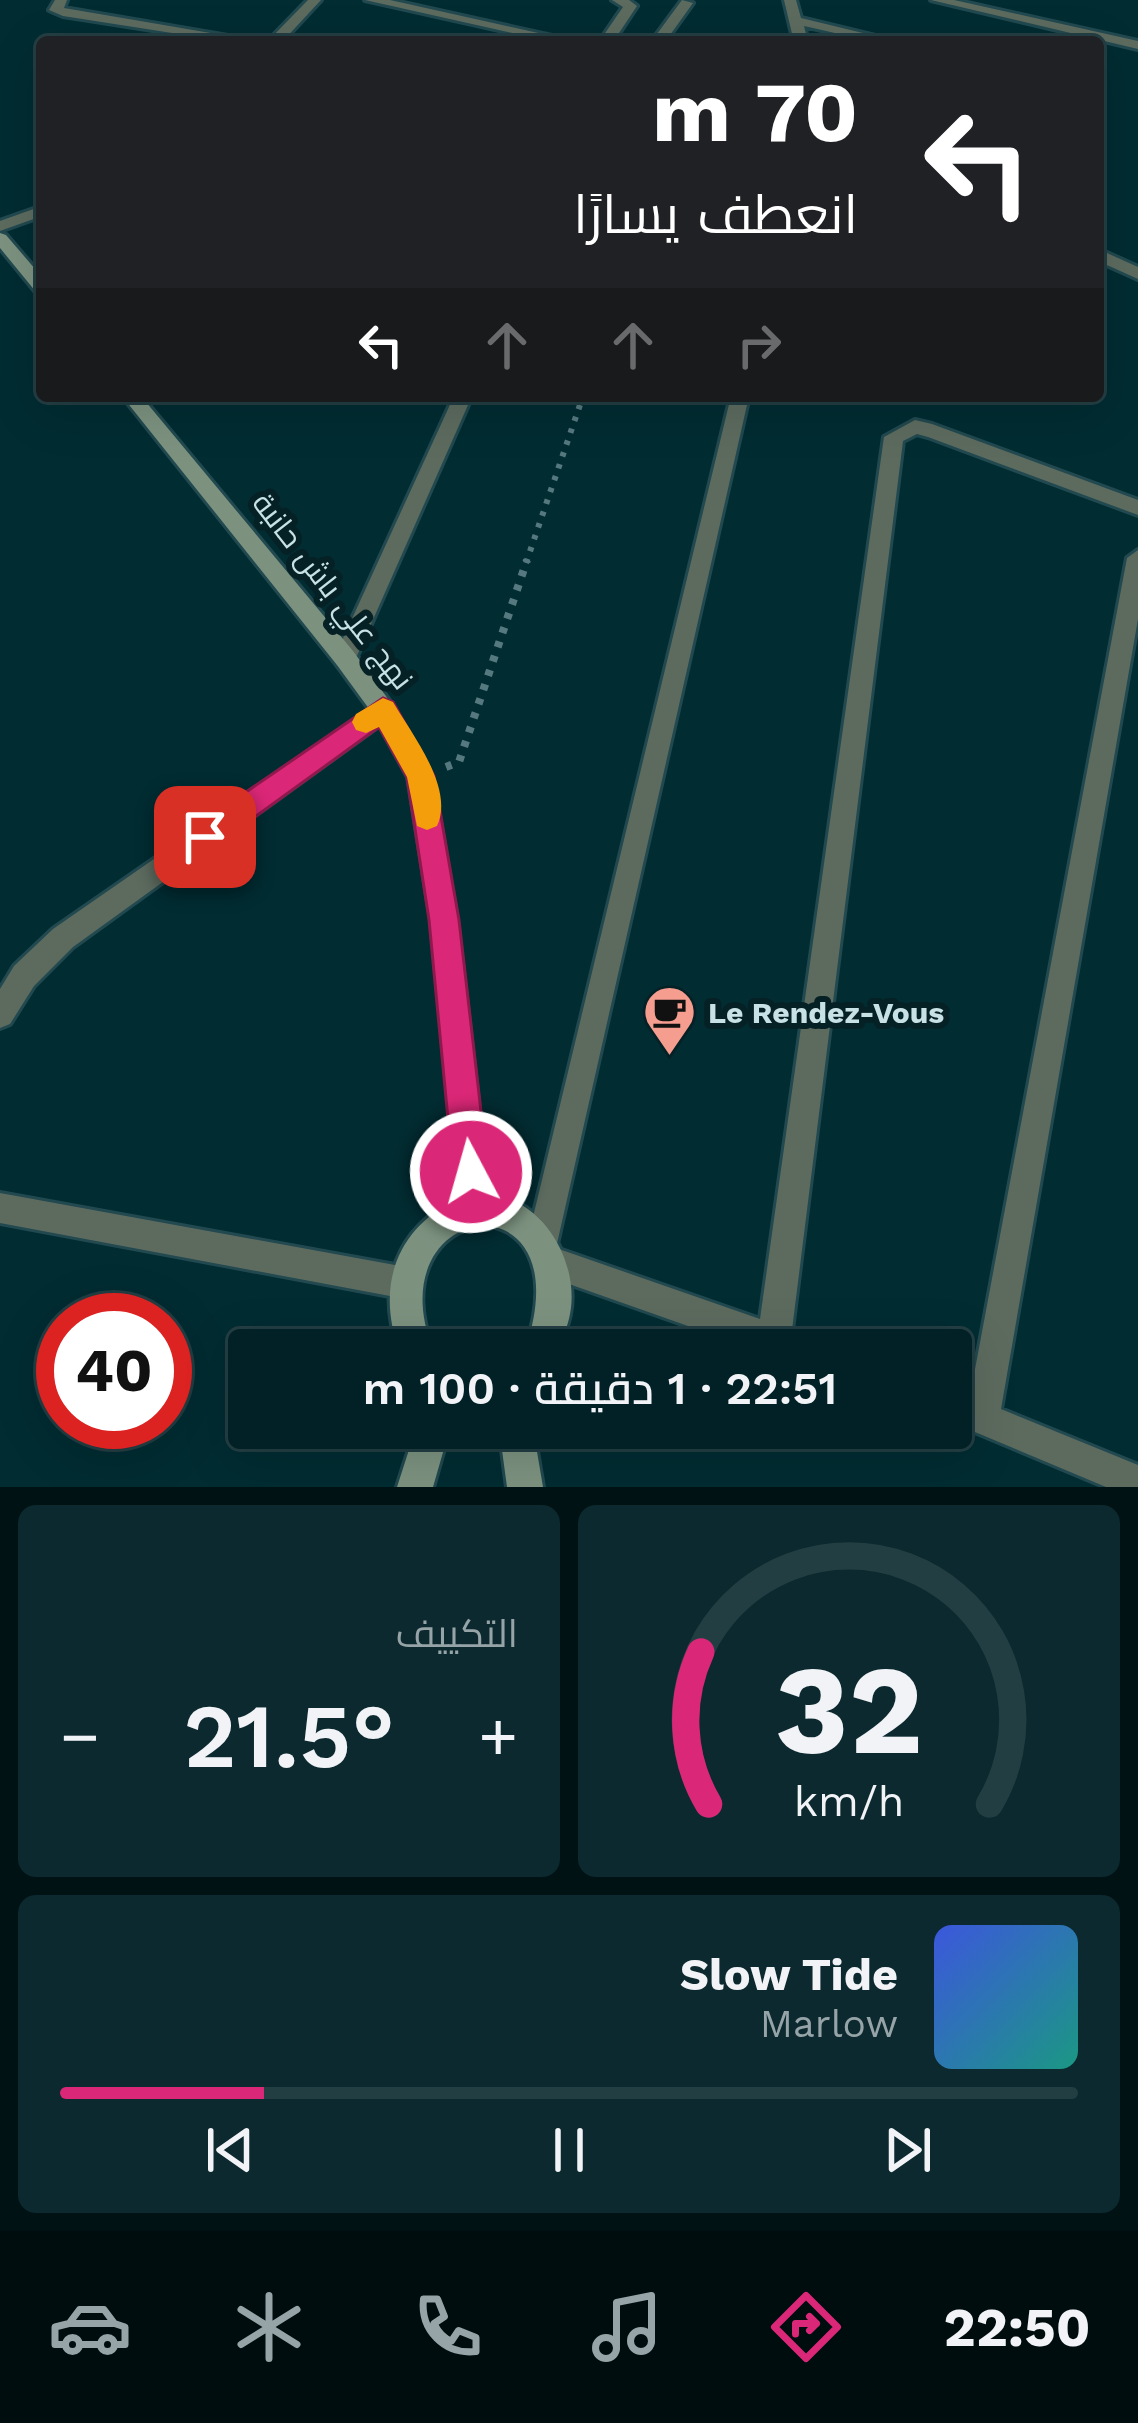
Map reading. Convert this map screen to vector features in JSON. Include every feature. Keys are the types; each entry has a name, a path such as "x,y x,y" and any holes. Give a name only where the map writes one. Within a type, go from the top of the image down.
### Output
{"street":[{"path":"61,0 56,10 63,12 217,36"},
{"path":"280,36 315,0"},
{"path":"371,0 543,36"},
{"path":"611,36 631,6 618,0"},
{"path":"790,0 799,36"},
{"path":"937,0 1098,36"},
{"path":"663,36 687,4"},
{"path":"793,20 866,36"},
{"path":"1104,37 1138,45"},
{"path":"0,226 36,213"},
{"path":"0,238 36,281"},
{"path":"1104,257 1138,274"},
{"name":"نهج علي باش حانبة","path":"136,402 345,658 383,710 420,776 444,920 475,1210"},
{"path":"345,658 460,402"},
{"path":"550,1329 558,1307 548,1252 739,402"},
{"path":"791,1329 894,437 915,427 932,431 1138,508"},
{"path":"972,1386 1138,558"},
{"path":"0,1014 24,976 63,938 383,710"},
{"path":"0,1208 406,1283"},
{"path":"410,1329 404,1307 412,1262 438,1226 475,1210 512,1216 548,1252 748,1329"},
{"path":"972,1413 1138,1483"},
{"path":"415,1487 427,1449"},
{"path":"519,1449 524,1487"}],"path":[{"path":"420,776 459,762 581,402"}],"slow traffic":[{"path":"366,722 383,710 420,776 427,817"}],"place":[{"name":"Le Rendez-Vous","path":"669,1058"}],"route":[{"path":"205,837 383,710 420,776 444,920 471,1172"}]}
